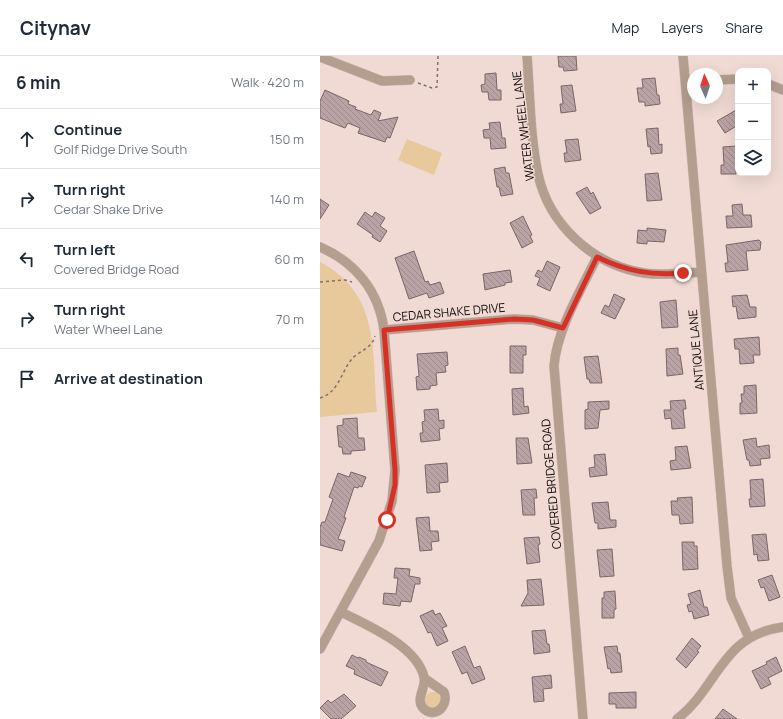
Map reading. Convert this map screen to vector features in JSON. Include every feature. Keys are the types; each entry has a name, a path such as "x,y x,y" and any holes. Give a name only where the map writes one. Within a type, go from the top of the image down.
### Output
{"street":[{"path":"320,56 382,81 410,80"},
{"name":"WATER WHEEL LANE","path":"527,56 537,165 544,193 552,211 564,227 576,240 597,257 626,269 643,273 668,274 701,272"},
{"name":"ANTIQUE LANE","path":"683,56 687,73"},
{"path":"723,80 735,79"},
{"path":"771,85 783,90"},
{"name":"ANTIQUE LANE","path":"690,104 701,272 729,584 732,598 749,638"},
{"path":"320,247 341,258 363,279 376,300 382,318 380,332 394,456 395,485 387,520 379,541 320,649"},
{"name":"COVERED BRIDGE ROAD","path":"583,719 554,376 554,356 563,328 597,257"},
{"name":"CEDAR SHAKE DRIVE","path":"380,332 514,319 533,320 563,328"},
{"path":"341,612 397,643 415,661 424,678"},
{"path":"677,719 690,706 729,654 749,638 783,627"}],"path":[{"path":"410,80 436,89 438,56"},
{"path":"320,282 345,280 358,285"},
{"path":"320,398 325,397 339,383 352,358 368,348 380,332"}],"shaded area":[{"path":"407,139 442,153 434,175 398,160"},
{"path":"320,262 340,275 354,291 364,308 370,327 373,347 377,412 320,417"},
{"path":"433,692 439,694 441,700 439,706 433,708 427,706 425,700 427,694"}],"building":[{"path":"558,56 576,56 577,70 564,71 563,67 559,67"},
{"path":"496,73 497,90 501,90 501,100 489,100 488,92 482,92 481,85 485,84 485,74"},
{"path":"655,78 657,95 659,95 660,104 645,106 645,102 639,102 637,88 643,88 642,79"},
{"path":"572,85 576,111 561,113 560,104 563,104 561,86"},
{"path":"325,90 349,101 348,104 356,107 355,109 371,115 374,110 381,113 378,121 398,117 390,138 387,137 385,142 358,133 360,128 348,123 345,128 320,118 320,101"},
{"path":"735,111 735,127 725,133 717,121"},
{"path":"500,122 502,138 505,138 506,148 491,149 490,138 484,138 483,130 490,129 489,123"},
{"path":"658,128 659,145 662,144 662,153 651,154 650,146 648,147 646,129"},
{"path":"578,139 581,160 565,162 564,153 567,153 565,140"},
{"path":"735,146 735,174 721,174 721,165 724,165 723,147"},
{"path":"505,167 506,173 509,173 513,194 501,196 499,187 497,187 494,169"},
{"path":"658,173 662,200 647,201 645,174"},
{"path":"587,187 591,194 593,192 601,208 590,214 576,193"},
{"path":"320,199 329,205 320,219"},
{"path":"742,204 743,215 751,215 752,227 727,228 726,216 733,216 732,205"},
{"path":"365,212 372,217 375,212 385,218 380,226 387,231 380,242 357,224"},
{"path":"523,216 532,235 530,236 533,242 522,248 510,223"},
{"path":"647,228 666,230 664,242 647,241 647,244 637,243 638,230 647,231"},
{"path":"759,240 761,242 760,250 746,251 748,270 726,272 725,263 728,263 726,245"},
{"path":"414,251 425,282 428,281 430,285 440,282 444,293 429,298 427,293 409,299 395,258"},
{"path":"547,261 560,267 550,291 537,285 540,278 535,276 538,270 542,272"},
{"path":"510,270 512,282 485,290 483,274"},
{"path":"614,294 625,299 615,319 601,313 605,305 609,307"},
{"path":"747,295 750,307 756,307 756,317 738,319 736,306 733,307 732,296"},
{"path":"676,300 678,327 662,328 660,302"},
{"path":"759,337 760,355 753,355 754,363 740,364 739,349 735,349 734,339"},
{"path":"510,346 526,346 526,355 523,355 523,373 510,373"},
{"path":"678,348 678,355 680,355 683,374 667,376 666,349"},
{"path":"447,352 448,365 445,366 446,372 436,373 437,385 430,386 430,389 417,390 416,377 419,376 417,354"},
{"path":"598,356 602,383 590,383 589,379 587,379 584,357"},
{"path":"756,385 757,413 740,414 740,403 742,403 741,394 744,394 744,386"},
{"path":"523,388 524,407 528,406 529,413 513,415 512,389"},
{"path":"685,400 686,409 683,409 685,428 672,429 671,418 665,419 664,410 671,410 670,401"},
{"path":"609,401 609,409 600,410 598,428 585,429 585,410 588,409 588,402"},
{"path":"438,409 439,421 444,420 444,428 439,429 440,440 421,442 420,433 423,433 422,422 425,421 424,410"},
{"path":"357,418 358,438 364,438 365,450 351,451 351,454 343,454 342,447 339,447 337,426 343,425 343,419"},
{"path":"516,438 528,438 532,463 517,464"},
{"path":"756,438 757,447 769,445 770,458 760,459 761,465 750,466 749,460 747,460 743,440"},
{"path":"687,446 691,468 671,470 670,461 676,460 675,447"},
{"path":"605,454 607,475 590,477 589,468 595,467 594,455"},
{"path":"447,463 448,482 439,483 440,492 427,493 425,465"},
{"path":"351,472 366,477 362,487 354,487 344,517 346,518 338,539 345,541 342,551 320,545 320,527 322,522 325,522 333,499 329,497 338,473 349,477"},
{"path":"763,479 765,506 750,507 750,480"},
{"path":"536,489 537,498 534,498 535,515 523,515 521,490"},
{"path":"692,497 693,523 680,524 679,515 672,515 671,501 678,501 677,498"},
{"path":"608,502 610,520 616,520 616,527 598,529 598,523 595,523 592,503"},
{"path":"429,517 430,531 438,531 439,541 431,542 432,550 420,551 416,518"},
{"path":"766,534 769,560 758,561 757,554 754,555 752,535"},
{"path":"539,537 540,544 538,545 540,562 527,564 524,538"},
{"path":"682,542 694,542 694,546 697,546 698,569 683,570"},
{"path":"612,549 614,576 600,577 597,550"},
{"path":"395,568 410,569 409,576 420,578 420,584 415,584 411,602 401,601 400,606 383,604 384,593 396,594 398,578 394,578"},
{"path":"772,575 780,597 769,601 764,587 761,588 758,580"},
{"path":"541,579 544,605 521,606 528,593 527,580"},
{"path":"700,590 704,607 707,607 709,615 694,619 692,611 689,612 687,605 691,604 688,594"},
{"path":"615,591 616,609 614,610 614,618 602,618 602,598 604,598 604,592"},
{"path":"433,610 435,615 440,613 447,626 442,628 448,641 437,646 431,632 428,633 420,616"},
{"path":"545,630 550,652 534,654 532,631"},
{"path":"692,638 701,646 697,651 699,652 686,668 676,659"},
{"path":"465,646 474,668 480,666 485,679 472,684 467,672 462,674 452,652"},
{"path":"617,646 618,653 620,653 622,672 611,673 610,668 608,669 604,647"},
{"path":"352,655 366,660 366,662 388,672 381,686 354,674 355,670 346,666"},
{"path":"776,657 782,671 768,678 771,684 761,689 752,671 767,664 766,662"},
{"path":"551,675 552,688 543,689 544,701 534,702 532,677"},
{"path":"636,692 636,708 616,708 616,704 609,704 609,693"},
{"path":"344,694 356,706 341,719 331,719 320,708 328,700 331,703"},
{"path":"723,709 737,719 715,719"}],"route":[{"path":"387,520 395,485 395,470 384,330 514,319 533,320 563,328 597,257 626,269 643,273 683,273"}]}
